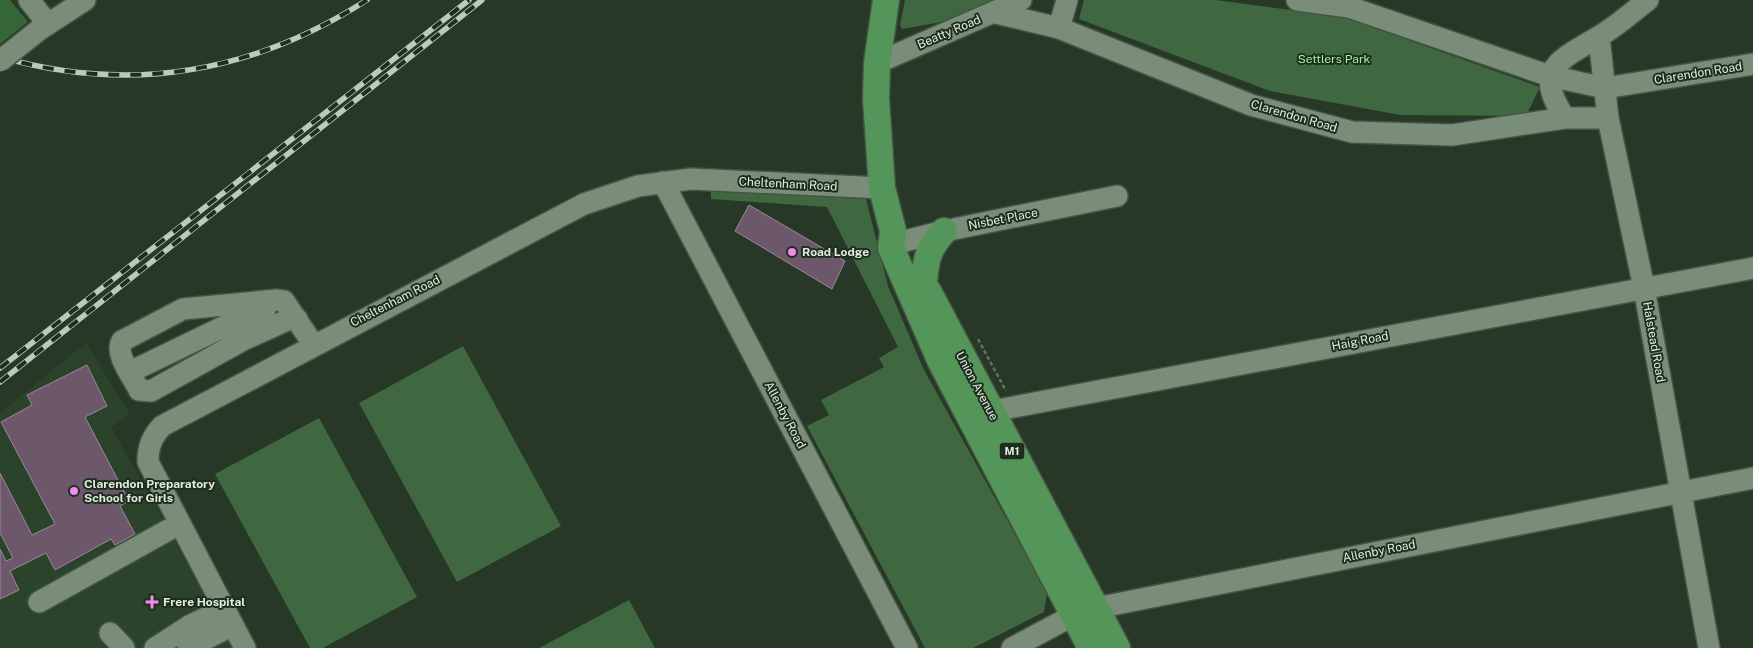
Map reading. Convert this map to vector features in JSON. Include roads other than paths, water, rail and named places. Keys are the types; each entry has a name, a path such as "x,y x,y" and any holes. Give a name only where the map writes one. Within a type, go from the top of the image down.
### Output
{"main road":[{"name":"Union Avenue","path":"886,0 877,63 876,98 882,188 896,240 941,362 990,410"},
{"path":"924,282 928,253 944,231"},
{"name":"Union Avenue","path":"896,240 924,282 990,410 1085,612 1091,648"},
{"name":"Union Avenue","path":"1085,612 1117,648"}],"street":[{"path":"29,0 44,27"},
{"path":"0,62 44,27 84,0"},
{"name":"Beatty Road","path":"877,63 996,13 1021,0"},
{"path":"1059,28 1067,0"},
{"name":"Clarendon Road","path":"1297,0 1351,4 1550,76 1605,88 1753,64"},
{"path":"1565,118 1552,93 1550,76 1562,58 1599,37 1648,0"},
{"name":"Clarendon Road","path":"996,13 1059,28 1251,105 1352,132 1452,135 1565,118 1608,118"},
{"name":"Halstead Road","path":"1599,37 1608,118 1644,288 1709,648"},
{"name":"Cheltenham Road","path":"245,648 148,462 148,449 153,435 162,426 183,412 312,344 584,204 614,192 663,182 691,179 882,188"},
{"name":"Allenby Road","path":"663,182 907,648"},
{"name":"Nisbet Place","path":"896,240 1116,196"},
{"name":"Haig Road","path":"990,410 1753,268"},
{"path":"291,320 284,301 276,300 183,309 122,341 119,345 120,354 130,372 256,311 272,309 291,320 312,344"},
{"name":"Allenby Road","path":"1012,648 1085,612 1753,478"},
{"path":"39,602 179,524"},
{"path":"155,648 189,626 228,617"},
{"path":"188,648 228,617"}],"railway":[{"path":"0,57 48,68 96,74 143,74 190,70 235,60 280,45 324,25 367,0"},
{"path":"0,368 469,0"},
{"path":"0,382 482,0"}],"place":[{"name":"Road Lodge","path":"792,252"},
{"name":"Clarendon Preparatory School for Girls","path":"74,491"},
{"name":"Frere Hospital","path":"152,602"}],"park label":[{"name":"Settlers Park","path":"1334,59"}]}
